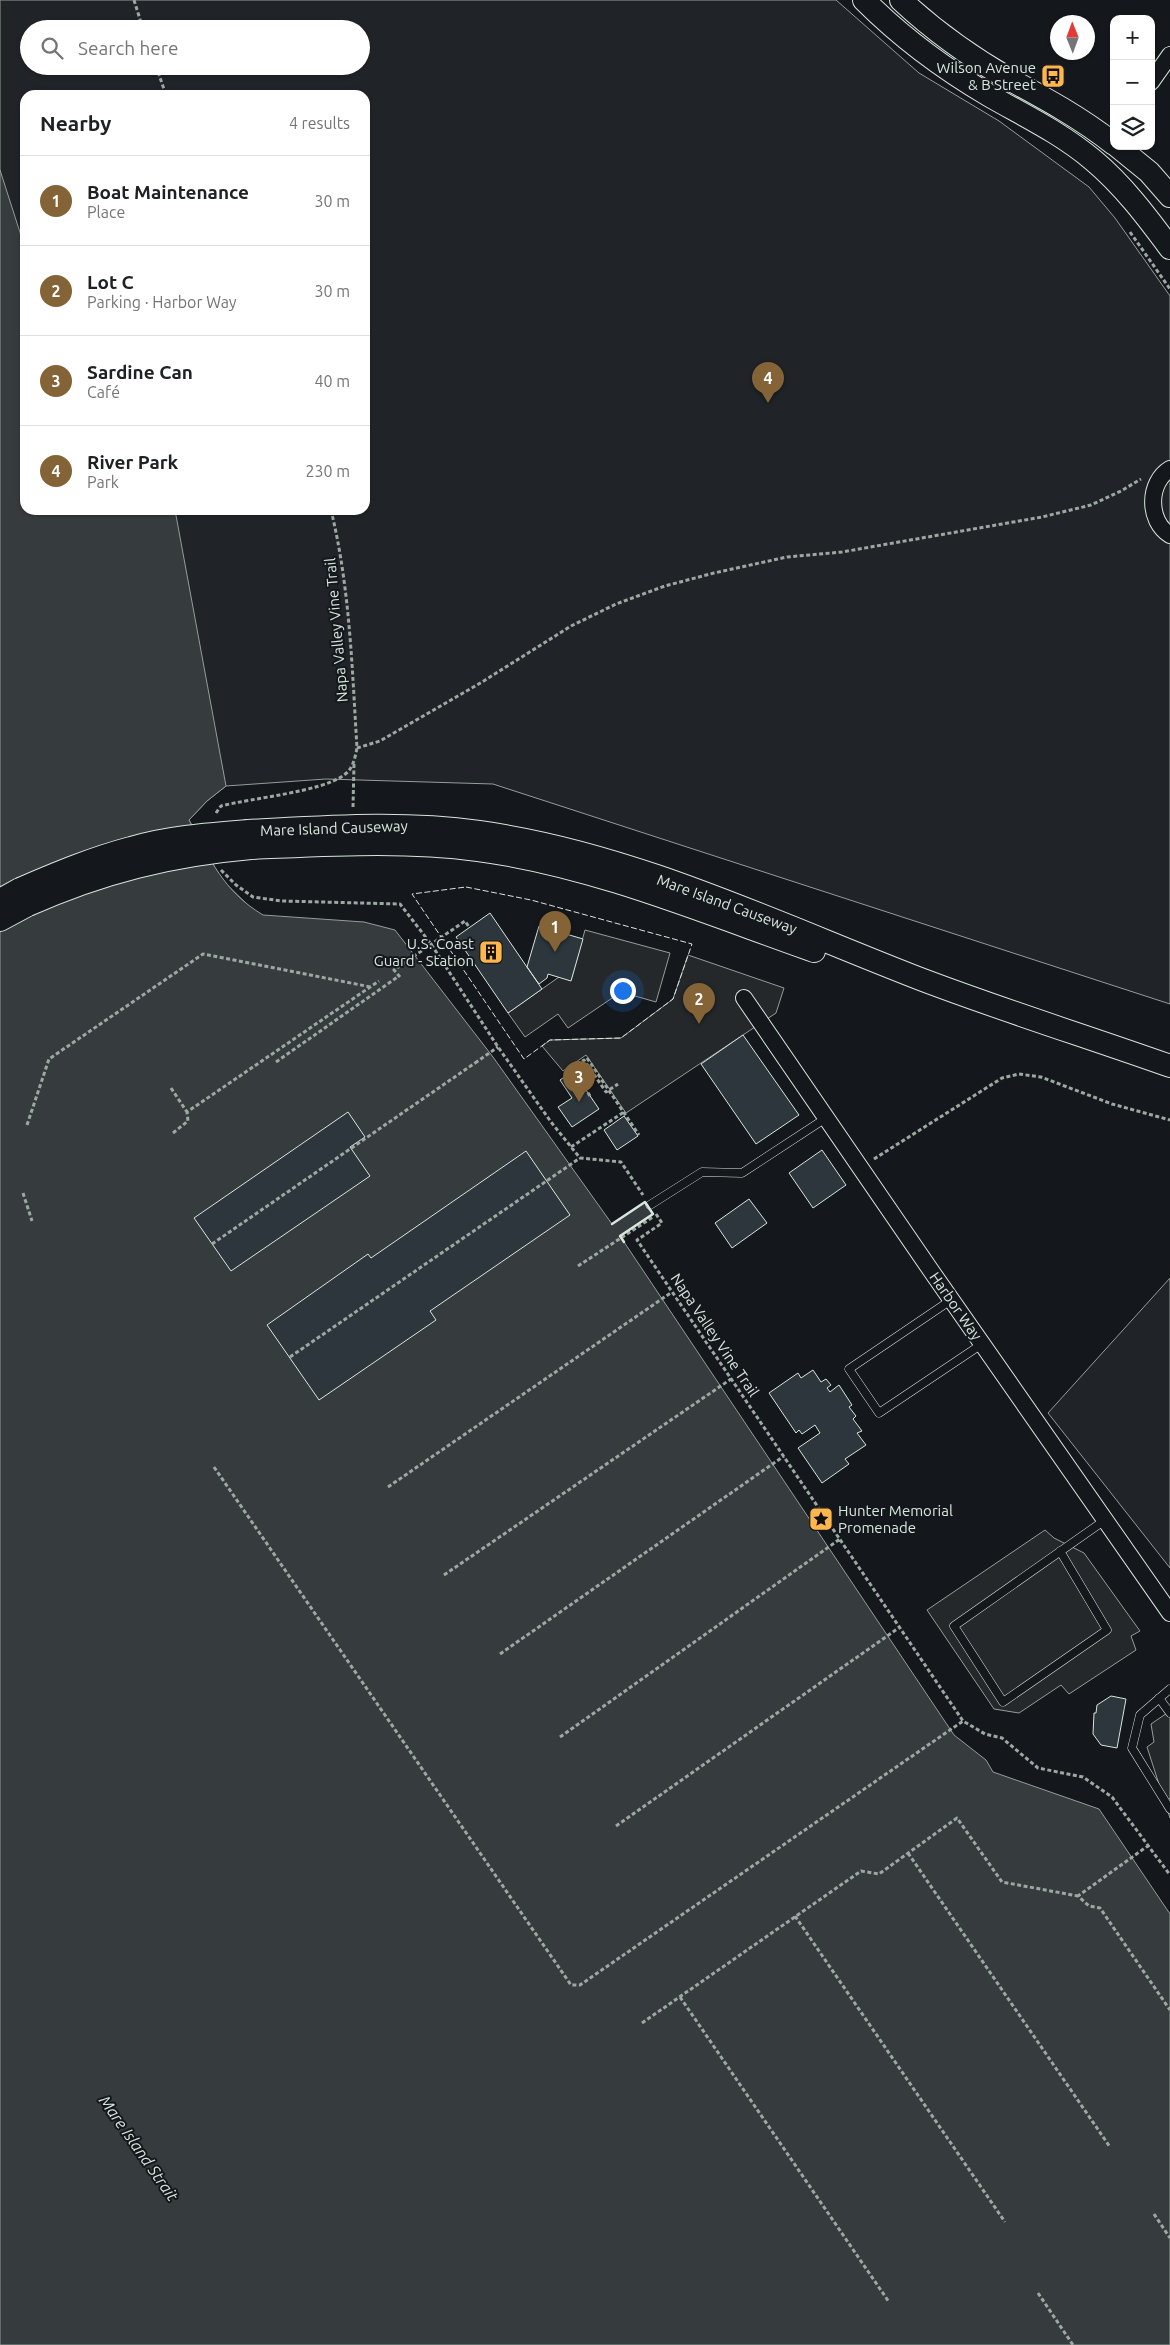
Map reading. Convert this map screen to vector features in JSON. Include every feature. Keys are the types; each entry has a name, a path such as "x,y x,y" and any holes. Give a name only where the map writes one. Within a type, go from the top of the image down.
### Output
{"main road":[{"path":"864,0 881,17 947,69 1043,125 1094,161 1123,188 1170,248"},
{"path":"901,0 967,53 1009,79 1047,98 1110,139"},
{"path":"1123,150 1149,172 1170,196"},
{"name":"Mare Island Causeway","path":"0,920 54,893 109,873 249,839 353,825 404,825 454,829 561,847 602,859 735,905 924,980 1170,1066"},
{"name":"Mare Island Causeway","path":"0,900 75,865 132,847 160,841 249,839 403,843 444,846 514,856 597,876 820,953 924,980"}],"street":[{"path":"1155,76 1170,55"},
{"path":"1094,161 1110,146"},
{"path":"1170,469 1164,472 1154,488 1152,503 1157,521 1170,535"},
{"name":"Harbor Way","path":"744,998 951,1300 1170,1613"}],"lane":[{"path":"650,1205 702,1172 742,1173 826,1118"},
{"path":"951,1300 849,1369 879,1413 982,1344"},
{"path":"1060,1551 1107,1630 1003,1702 954,1626 1060,1551 1105,1520"},
{"path":"1170,1688 1140,1715 1132,1748 1170,1809"},
{"path":"1159,1698 1170,1713"}],"path":[{"path":"134,0 140,20"},
{"path":"159,75 164,90"},
{"path":"1128,228 1170,289"},
{"name":"Napa Valley Vine Trail","path":"332,515 339,543 349,612 357,748 380,741 482,682 571,626 616,604 665,586 714,572 787,557 842,552 1042,517 1091,505 1141,479 1154,488"},
{"path":"353,825 354,763"},
{"path":"253,897 282,901 400,904 431,944 498,1047 580,1158"},
{"path":"276,1062 400,977 394,970 431,944 465,921 469,927"},
{"path":"27,1124 49,1059 203,954 371,987"},
{"path":"187,1112 379,981"},
{"path":"212,1244 498,1047"},
{"path":"587,1058 607,1091"},
{"path":"590,1096 572,1068 584,1060 624,1112 639,1135"},
{"path":"468,1068 475,1063"},
{"path":"860,1168 1002,1078 1019,1074 1041,1077 1112,1104 1170,1120"},
{"path":"607,1091 618,1084"},
{"path":"170,1088 187,1112 188,1121 173,1133"},
{"path":"572,1147 624,1112"},
{"path":"290,1357 580,1158 621,1162 657,1214 578,1266"},
{"path":"23,1193 32,1221"},
{"name":"Napa Valley Vine Trail","path":"657,1214 662,1223 637,1240 963,1721 985,1734 1002,1738 1038,1768 1078,1775 1112,1797 1170,1875"},
{"path":"388,1487 672,1292"},
{"path":"444,1575 731,1379"},
{"path":"500,1654 784,1456"},
{"path":"214,1466 571,1985 580,1985 963,1721"},
{"path":"560,1737 840,1539"},
{"path":"616,1826 900,1627"},
{"path":"642,2023 861,1871 879,1874 957,1818 1002,1882 1078,1896 1088,1906 1100,1908 1170,2010"},
{"path":"1078,1896 1149,1845"},
{"path":"908,1852 1110,2147"},
{"path":"795,1916 1005,2222"},
{"path":"680,1997 889,2302"},
{"path":"1154,2214 1170,2238"},
{"path":"1038,2293 1073,2345"}],"shaded area":[{"path":"0,0 836,0 919,73 999,121 1089,187 1115,218 1170,296 1170,1004 493,784 326,779 226,786 207,801 189,820 221,879 251,908 65,1038 6,534 0,330"},
{"path":"585,930 670,953 656,1002 621,992 568,1028 558,1014 525,1037 508,1013 559,977 571,980"},
{"path":"688,955 784,988 776,1013 626,1113 586,1055 563,1071 542,1046 550,1040 621,1038 673,999"},
{"path":"1170,1278 1170,1568 1048,1413"},
{"path":"1045,1530 1054,1538 1084,1553 1140,1631 1131,1636 1136,1650 1069,1694 1061,1685 1019,1713 994,1709 927,1610"},
{"path":"1170,1711 1170,1818 1147,1747 1154,1742 1151,1724"}],"water":[{"name":"Mare Island Strait","path":"0,170 20,232 20,515 176,515 226,786 207,801 189,820 219,873 238,896 263,915 364,922 395,930 493,1057 612,1224 645,1202 653,1214 620,1236 954,1735 986,1760 993,1772 1099,1809 1170,1914 1170,2345 0,2345"}],"building":[{"name":"U.S. Coast Guard - Station","path":"490,913 542,989 508,1013 456,937"},
{"path":"539,926 583,939 571,981 548,974 547,978 539,984 527,967"},
{"path":"743,1035 799,1115 756,1144 701,1064"},
{"path":"573,1071 599,1109 572,1127 558,1107 572,1098 560,1080"},
{"path":"348,1112 365,1137 350,1147 370,1176 231,1271 194,1218"},
{"path":"624,1116 638,1136 617,1150 604,1130"},
{"path":"822,1150 846,1185 813,1208 789,1173"},
{"path":"526,1151 570,1215 430,1311 436,1320 319,1400 267,1325 368,1254 371,1258"},
{"path":"749,1199 767,1223 732,1248 715,1223"},
{"path":"813,1370 821,1382 826,1379 831,1385 827,1388 830,1392 839,1385 852,1405 849,1407 856,1416 853,1419 862,1431 857,1433 866,1445 845,1459 849,1464 822,1483 798,1448 820,1433 815,1425 802,1434 799,1430 796,1433 769,1393 798,1373 801,1378"},
{"path":"1111,1696 1126,1699 1117,1748 1101,1745 1093,1734 1094,1713 1096,1713 1097,1705"}],"fence":[{"path":"466,887 531,900 692,944 673,999 621,1038 550,1040 524,1059 412,894 466,887"}],"wall":[{"path":"612,1224 645,1202 653,1214 620,1236 624,1242"}],"place":[{"name":"Wilson Avenue & B Street","path":"1053,76"},
{"name":"River Park","path":"768,403"},
{"name":"U.S. Coast Guard - Station","path":"491,952"},
{"name":"Boat Maintenance","path":"555,952"},
{"name":"Lot C","path":"699,1024"},
{"name":"Sardine Can","path":"579,1102"},
{"name":"Hunter Memorial Promenade","path":"821,1519"}]}
